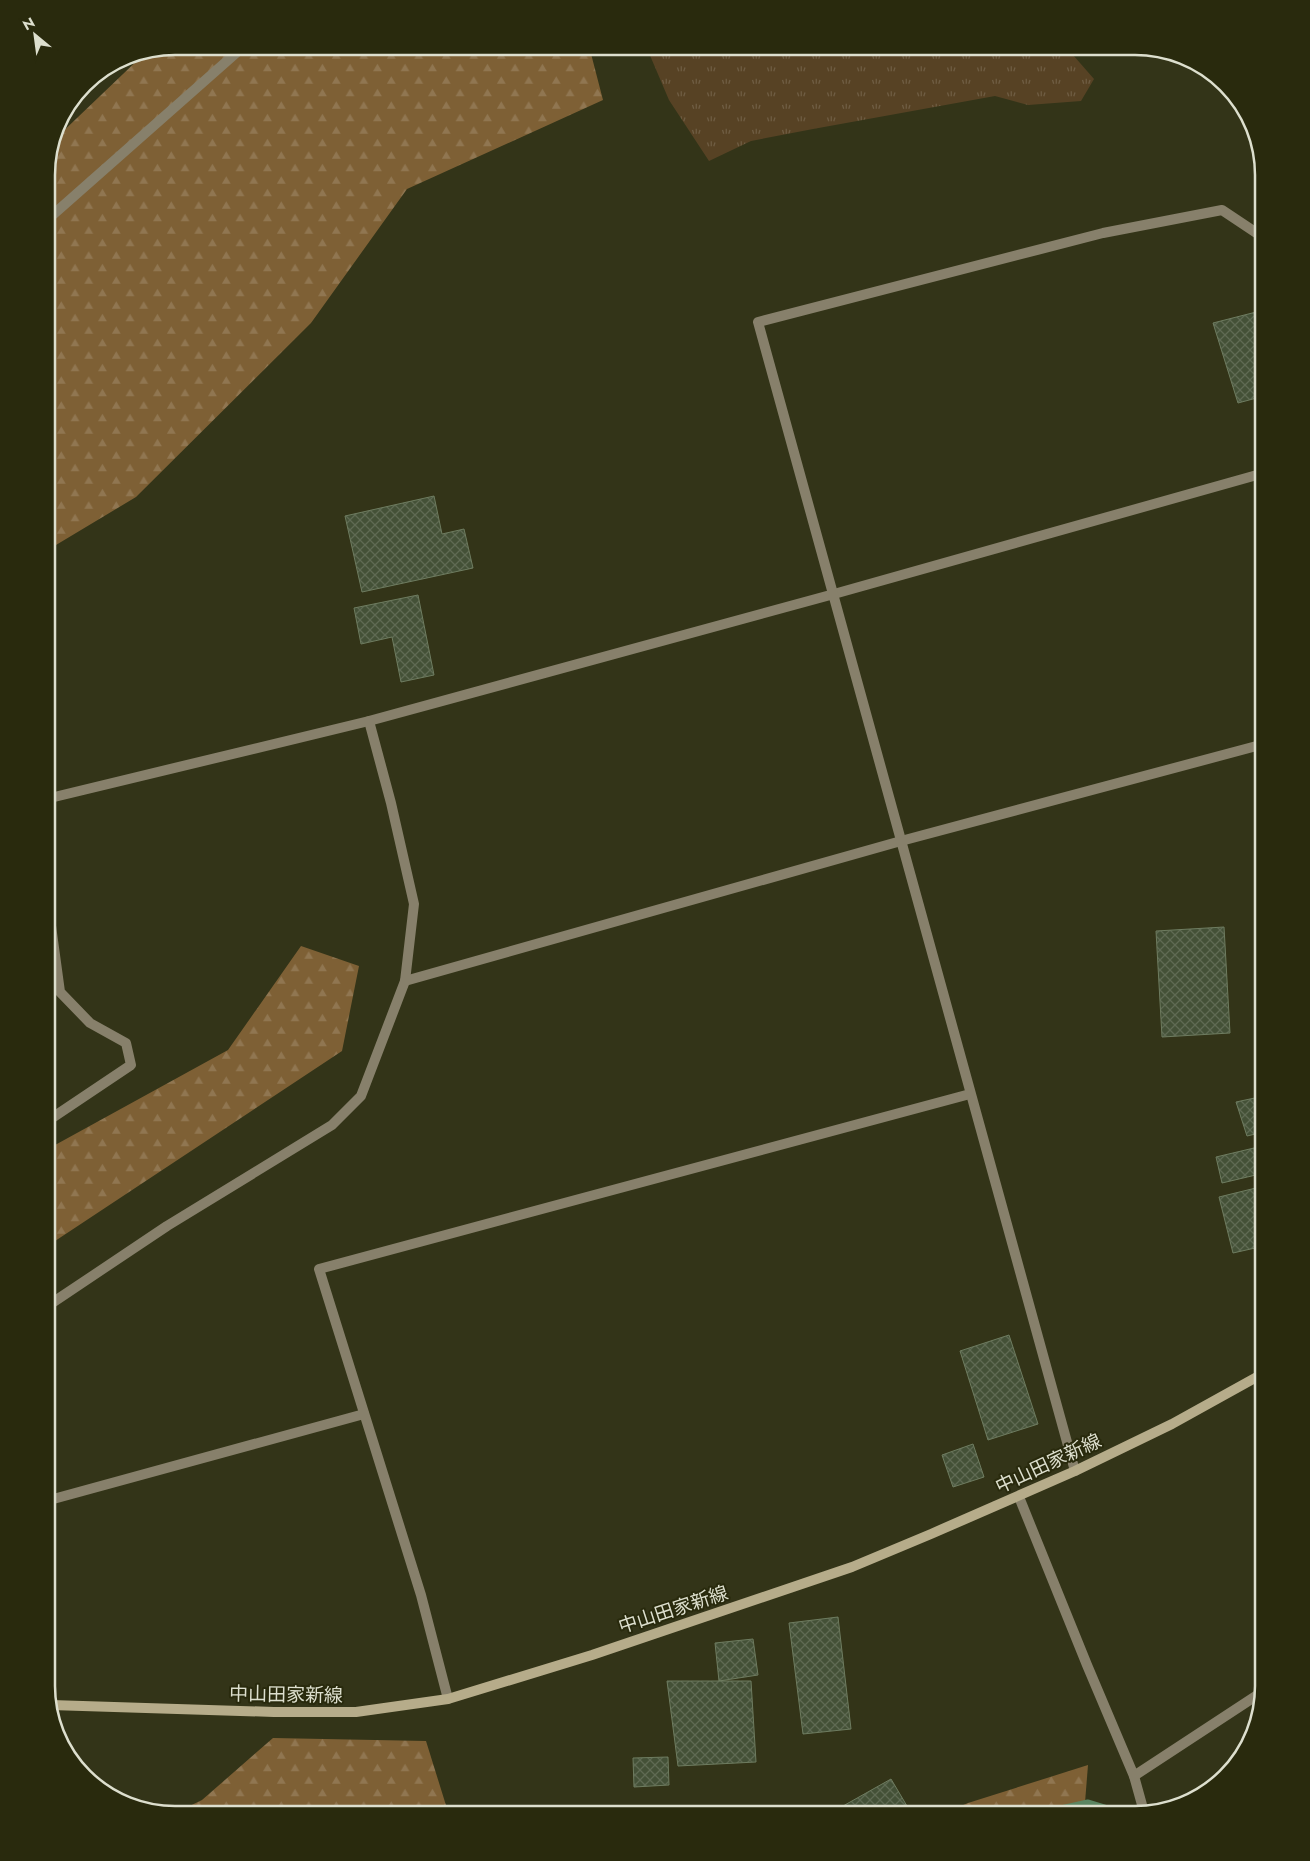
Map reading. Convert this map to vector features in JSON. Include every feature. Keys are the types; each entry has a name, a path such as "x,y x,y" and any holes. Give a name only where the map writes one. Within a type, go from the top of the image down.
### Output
{"main road":[{"name":"中山田家新線","path":"57,1705 274,1712 356,1712 448,1699 592,1655 852,1567 1075,1471 1172,1424 1255,1378"}],"street":[{"path":"55,212 234,55"},
{"path":"1075,1471 758,322 1103,233 1222,210 1255,232"},
{"path":"55,797 369,721 1255,477"},
{"path":"55,1301 166,1226 332,1125 361,1096 405,981 414,904 391,803 369,721"},
{"path":"405,981 901,841 1255,746"},
{"path":"55,955 60,992 90,1023 126,1043 131,1065 55,1116"},
{"path":"448,1699 421,1595 319,1269 970,1094"},
{"path":"55,1499 364,1414"},
{"path":"1019,1496 1134,1776 1142,1806"},
{"path":"1134,1776 1254,1697"}],"green space":[{"path":"175,55 591,55 603,100 407,189 311,323 136,497 55,546 55,167 63,131 137,61"},
{"path":"650,55 1073,55 1094,79 1081,101 1028,105 995,96 751,141 709,161 669,100"},
{"path":"301,946 359,966 342,1051 55,1241 55,1145 228,1050"},
{"path":"273,1738 426,1741 446,1806 190,1806 202,1800"},
{"path":"1088,1765 1085,1806 961,1806"}],"building":[{"path":"1255,312 1255,398 1238,403 1213,323"},
{"path":"434,496 442,534 464,529 473,568 362,592 345,516"},
{"path":"418,595 434,675 401,682 392,637 361,644 354,608"},
{"path":"1224,927 1230,1033 1162,1037 1156,931"},
{"path":"1255,1098 1255,1134 1247,1136 1236,1102"},
{"path":"1254,1148 1255,1175 1222,1183 1216,1157"},
{"path":"1255,1188 1255,1248 1233,1253 1219,1197"},
{"path":"1009,1335 1038,1424 988,1440 960,1351"},
{"path":"973,1444 984,1477 953,1487 942,1455"},
{"path":"838,1617 851,1729 803,1734 789,1623"},
{"path":"753,1639 758,1675 719,1681 715,1643"},
{"path":"667,1681 751,1681 756,1762 678,1766"},
{"path":"668,1757 669,1785 634,1787 633,1758"},
{"path":"891,1779 907,1806 843,1806"}],"waterway":[{"path":"1079,1806 1088,1804 1095,1806"}]}
